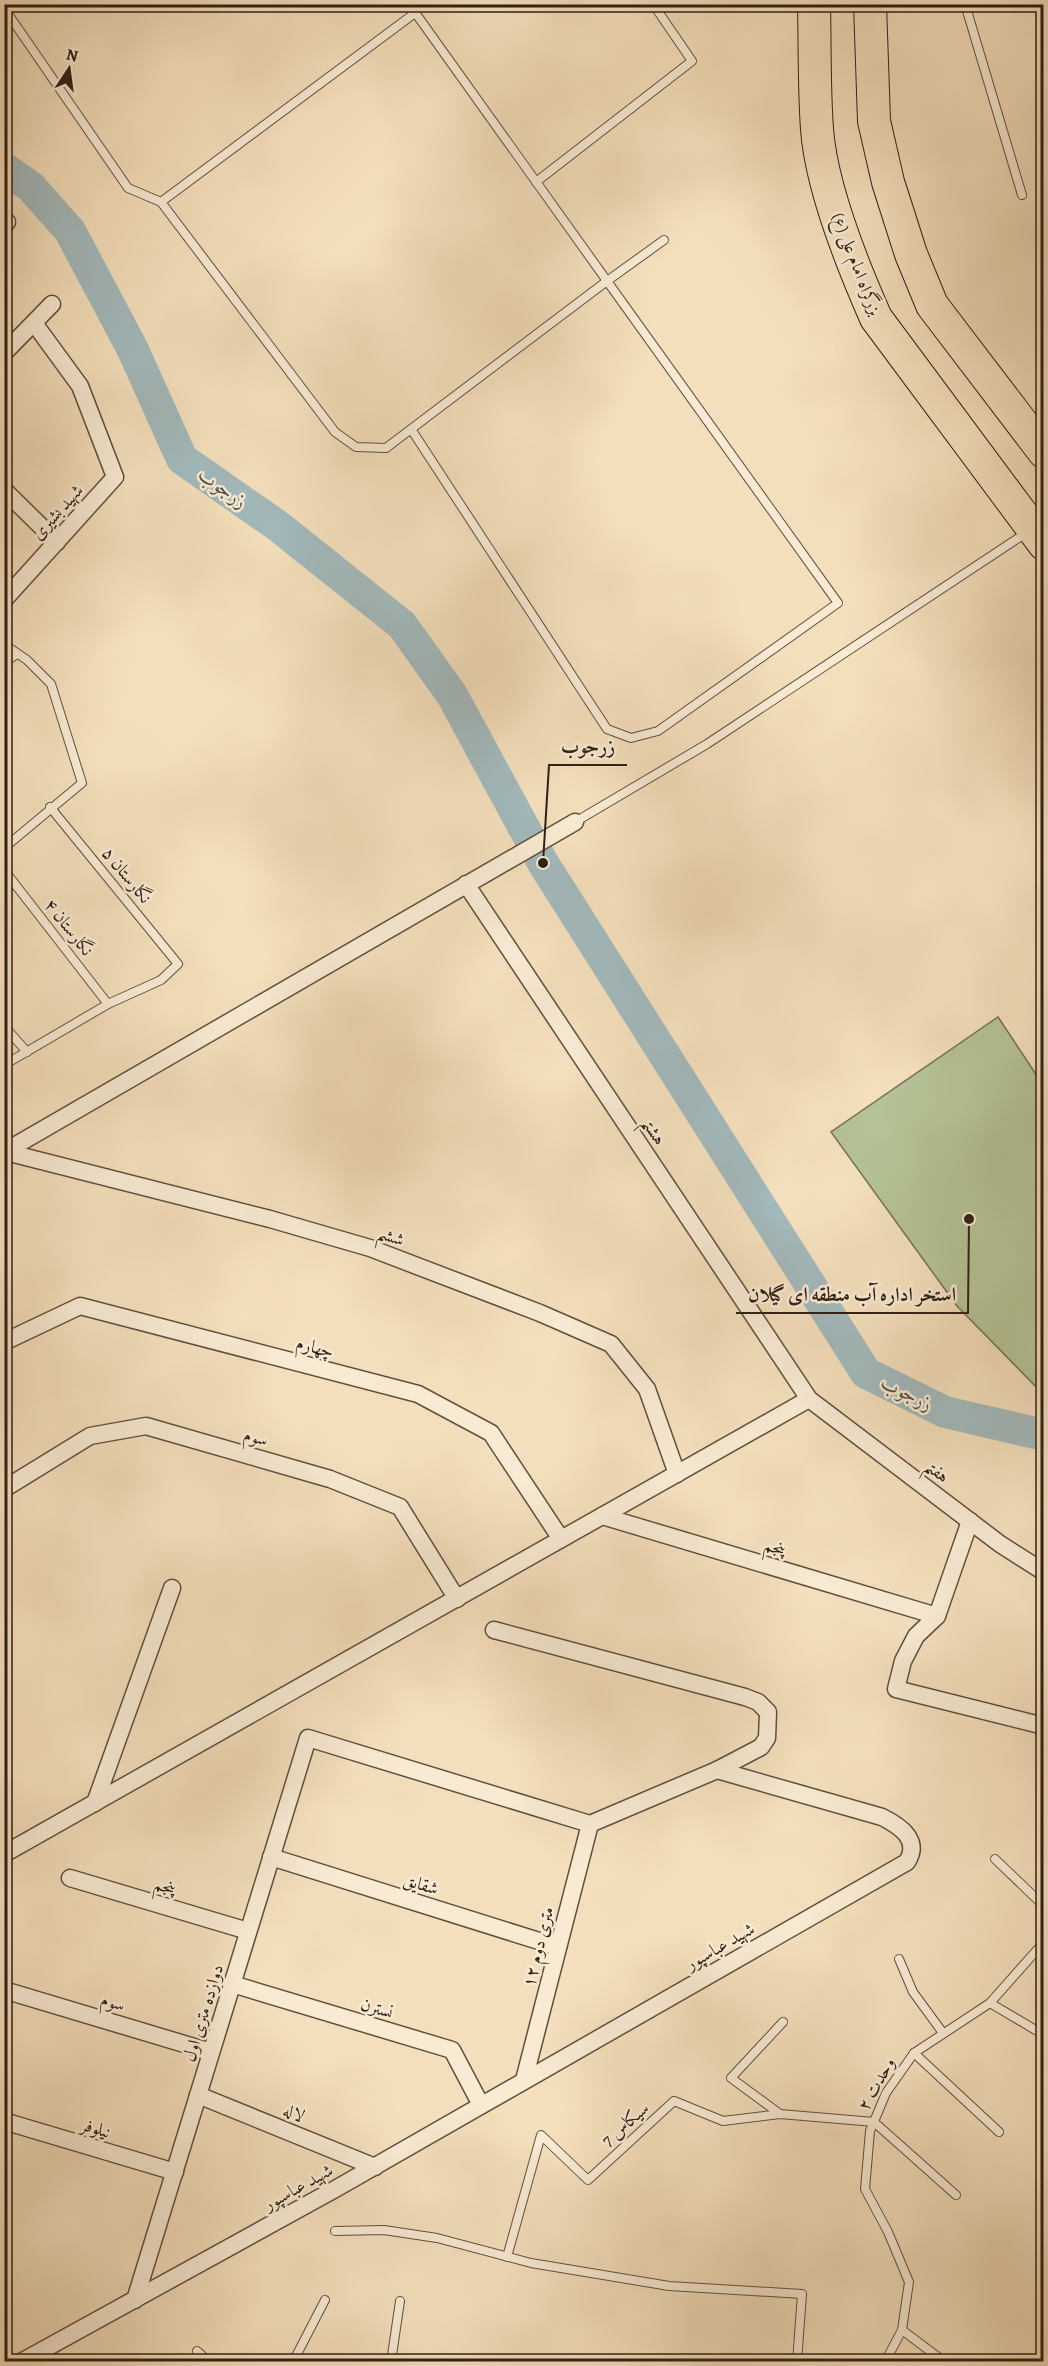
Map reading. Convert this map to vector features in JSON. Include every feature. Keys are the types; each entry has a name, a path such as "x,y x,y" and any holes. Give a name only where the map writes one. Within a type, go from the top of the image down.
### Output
{"highway":[{"name":"بزرگراه امام علی (ع)","path":"814,4 817,131 840,225 869,302 876,318 1038,537"},
{"path":"870,4 874,121 892,197 916,268 932,305 1044,452"}],"street":[{"path":"4,353 52,304"},
{"name":"شهید بشیری","path":"4,600 115,477 80,386 34,323"},
{"path":"4,490 57,542"},
{"path":"5,1152 575,822"},
{"name":"هشتم","path":"471,881 809,1399"},
{"name":"ششم","path":"5,1152 270,1219 370,1248 540,1313 611,1344 647,1389 677,1474"},
{"name":"چهارم","path":"4,1342 80,1306 418,1394 491,1433 561,1539"},
{"path":"4,1854 809,1399"},
{"name":"هفتم","path":"809,1399 970,1521 1044,1572"},
{"name":"سوم","path":"4,1489 90,1436 146,1426 330,1479 400,1507 457,1599"},
{"name":"پنجم","path":"602,1516 937,1616"},
{"path":"970,1521 937,1616 916,1636 903,1662 896,1689 1044,1726"},
{"path":"95,1803 172,1588"},
{"path":"494,1630 758,1702 768,1712 768,1738 761,1747 717,1770 590,1824"},
{"name":"دوازده متری اول","path":"135,2300 308,1738 590,1824"},
{"name":"شهید عباسپور","path":"21,2361 375,2167 907,1862 912,1855 912,1845 908,1834 882,1817 717,1770"},
{"name":"۱۲ متری دوم","path":"524,2080 590,1824"},
{"name":"شقایق","path":"271,1857 558,1947"},
{"name":"پنجم","path":"70,1878 248,1931"},
{"name":"نسترن","path":"232,1984 452,2050 481,2105"},
{"name":"سوم","path":"4,1990 211,2052"},
{"name":"لاله","path":"198,2096 375,2167"},
{"name":"نیلوفر","path":"7,2122 175,2172"}],"lane":[{"path":"409,4 838,603 658,731 631,738 607,729 411,429"},
{"path":"536,182 692,61 653,4"},
{"path":"965,4 1022,195"},
{"path":"4,8 128,188 161,201 335,432 356,447 386,448 664,240"},
{"path":"161,201 415,12"},
{"path":"575,822 707,744 1038,537"},
{"path":"4,644 27,660 51,684 82,783 50,807 4,848"},
{"path":"4,663 17,654"},
{"name":"نگارستان ۵","path":"50,807 178,964 161,980 108,1004"},
{"name":"نگارستان ۴","path":"4,870 108,1004"},
{"path":"4,1065 108,1004"},
{"path":"4,1026 27,1053"},
{"path":"995,1859 1044,1906"},
{"name":"وحدت ۲","path":"885,2361 902,2330 909,2283 888,2232 865,2189 870,2131 886,2093 914,2053 990,2003 1044,1942"},
{"path":"899,1959 914,1992 943,2033"},
{"path":"990,2003 1044,2035"},
{"path":"780,2114 730,2078 783,2022"},
{"path":"914,2053 999,2132"},
{"name":"سیکاس 7","path":"507,2257 541,2135 588,2180 674,2101 723,2121 780,2114 874,2122"},
{"path":"874,2122 956,2195"},
{"path":"336,2231 384,2230 437,2238 507,2257 669,2286 802,2294 797,2361"},
{"path":"293,2361 325,2300"},
{"path":"391,2361 400,2301"},
{"path":"902,2330 942,2360"},
{"path":"197,2351 209,2361"}],"green space":[{"path":"998,1017 1043,1085 1043,1394 957,1306 831,1132"}],"waterway":[{"name":"زرجوب","path":"4,168 31,187 70,231 133,350 182,459 278,526 402,625 452,695 543,863 866,1373 945,1412 1044,1435"}],"place":[{"name":"زرجوب","path":"543,863"},
{"name":"استخر اداره آب منطقه ای گیلان","path":"969,1219"}]}
